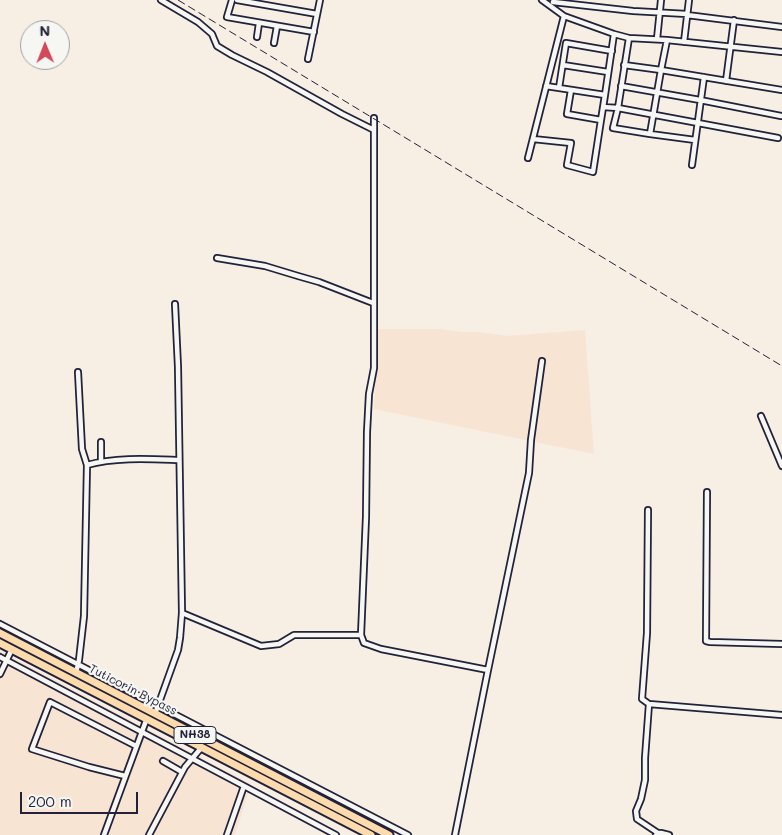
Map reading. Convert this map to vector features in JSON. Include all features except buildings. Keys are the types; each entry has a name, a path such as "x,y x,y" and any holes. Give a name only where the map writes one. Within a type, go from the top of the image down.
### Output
{"highway":[{"name":"Tuticorin Bypass","path":"0,633 389,835"},
{"name":"Tuticorin Bypass","path":"0,643 372,835"}],"street":[{"path":"160,0 198,22 212,34 217,46 374,130"},
{"path":"232,0 227,17 314,32"},
{"path":"238,0 317,14"},
{"path":"308,59 320,0"},
{"path":"542,0 553,3 687,14 782,26"},
{"path":"657,39 661,0"},
{"path":"684,42 689,0"},
{"path":"553,3 564,16 629,38 657,39 782,52"},
{"path":"528,158 564,16"},
{"path":"726,81 734,20"},
{"path":"257,37 258,23"},
{"path":"274,43 277,26"},
{"path":"532,139 571,143 567,165 593,172 614,34"},
{"path":"629,38 613,128 695,140"},
{"path":"650,134 667,40"},
{"path":"560,88 566,43 612,51"},
{"path":"563,65 608,72"},
{"path":"624,65 782,90"},
{"path":"692,165 704,77"},
{"path":"546,86 605,95"},
{"path":"621,86 781,116"},
{"path":"571,90 567,114 601,120"},
{"path":"603,107 618,108 778,138"},
{"path":"374,118 374,368 369,394 367,432 366,517 361,635 364,643 381,649 488,670"},
{"path":"217,258 265,266 290,273 373,303"},
{"path":"155,714 178,650 182,613 178,367 175,304"},
{"path":"455,835 529,473 542,361"},
{"path":"76,673 84,616 87,465 82,449 78,372"},
{"path":"761,416 782,466"},
{"path":"101,442 101,461"},
{"path":"87,465 101,461 179,460"},
{"path":"707,492 706,641 782,644"},
{"path":"648,510 647,633 642,699 649,704 782,715"},
{"path":"182,613 261,646 279,644 294,635 361,635"},
{"path":"0,624 408,835"},
{"path":"0,674 12,649"},
{"path":"0,657 336,835"},
{"path":"125,776 89,767 32,748 50,702 136,746"},
{"path":"649,704 645,780 636,812 638,820 657,834 669,835"},
{"path":"104,835 147,718"},
{"path":"149,835 185,767 202,747"},
{"path":"164,761 182,772"},
{"path":"227,835 244,786"}],"shaded area":[{"path":"376,329 438,329 508,336 585,330 594,454 374,409"},
{"path":"0,651 251,784 235,835 0,835"}],"railway":[{"path":"178,0 782,366"}]}
